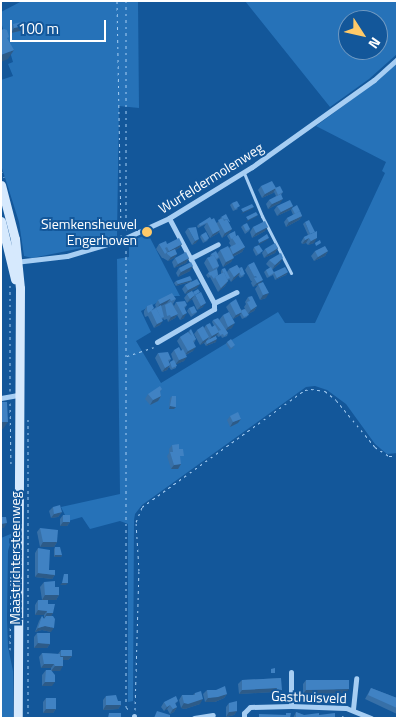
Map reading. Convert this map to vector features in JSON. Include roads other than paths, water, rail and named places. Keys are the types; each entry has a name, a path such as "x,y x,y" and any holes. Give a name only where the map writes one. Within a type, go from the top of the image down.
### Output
{"main road":[{"name":"Maastrichtersteenweg","path":"1,185 4,219 16,262 18,300 14,395 18,718"}],"street":[{"name":"Wurfeldermolenweg","path":"16,262 67,256 123,240 169,218 244,173 374,80 397,59"},
{"path":"158,342 214,309 214,303 169,218"},
{"path":"191,258 218,244"},
{"path":"214,303 237,292"},
{"path":"1,398 14,395"},
{"path":"291,672 291,706"},
{"path":"353,709 356,678"},
{"name":"Gasthuisveld","path":"244,718 246,710 250,707 291,706 325,706 353,709 371,718"},
{"path":"194,718 213,715"}],"lane":[{"path":"244,173 262,216 291,273"}],"place":[{"name":"Siemkensheuvel Engerhoven","path":"147,232"}]}
